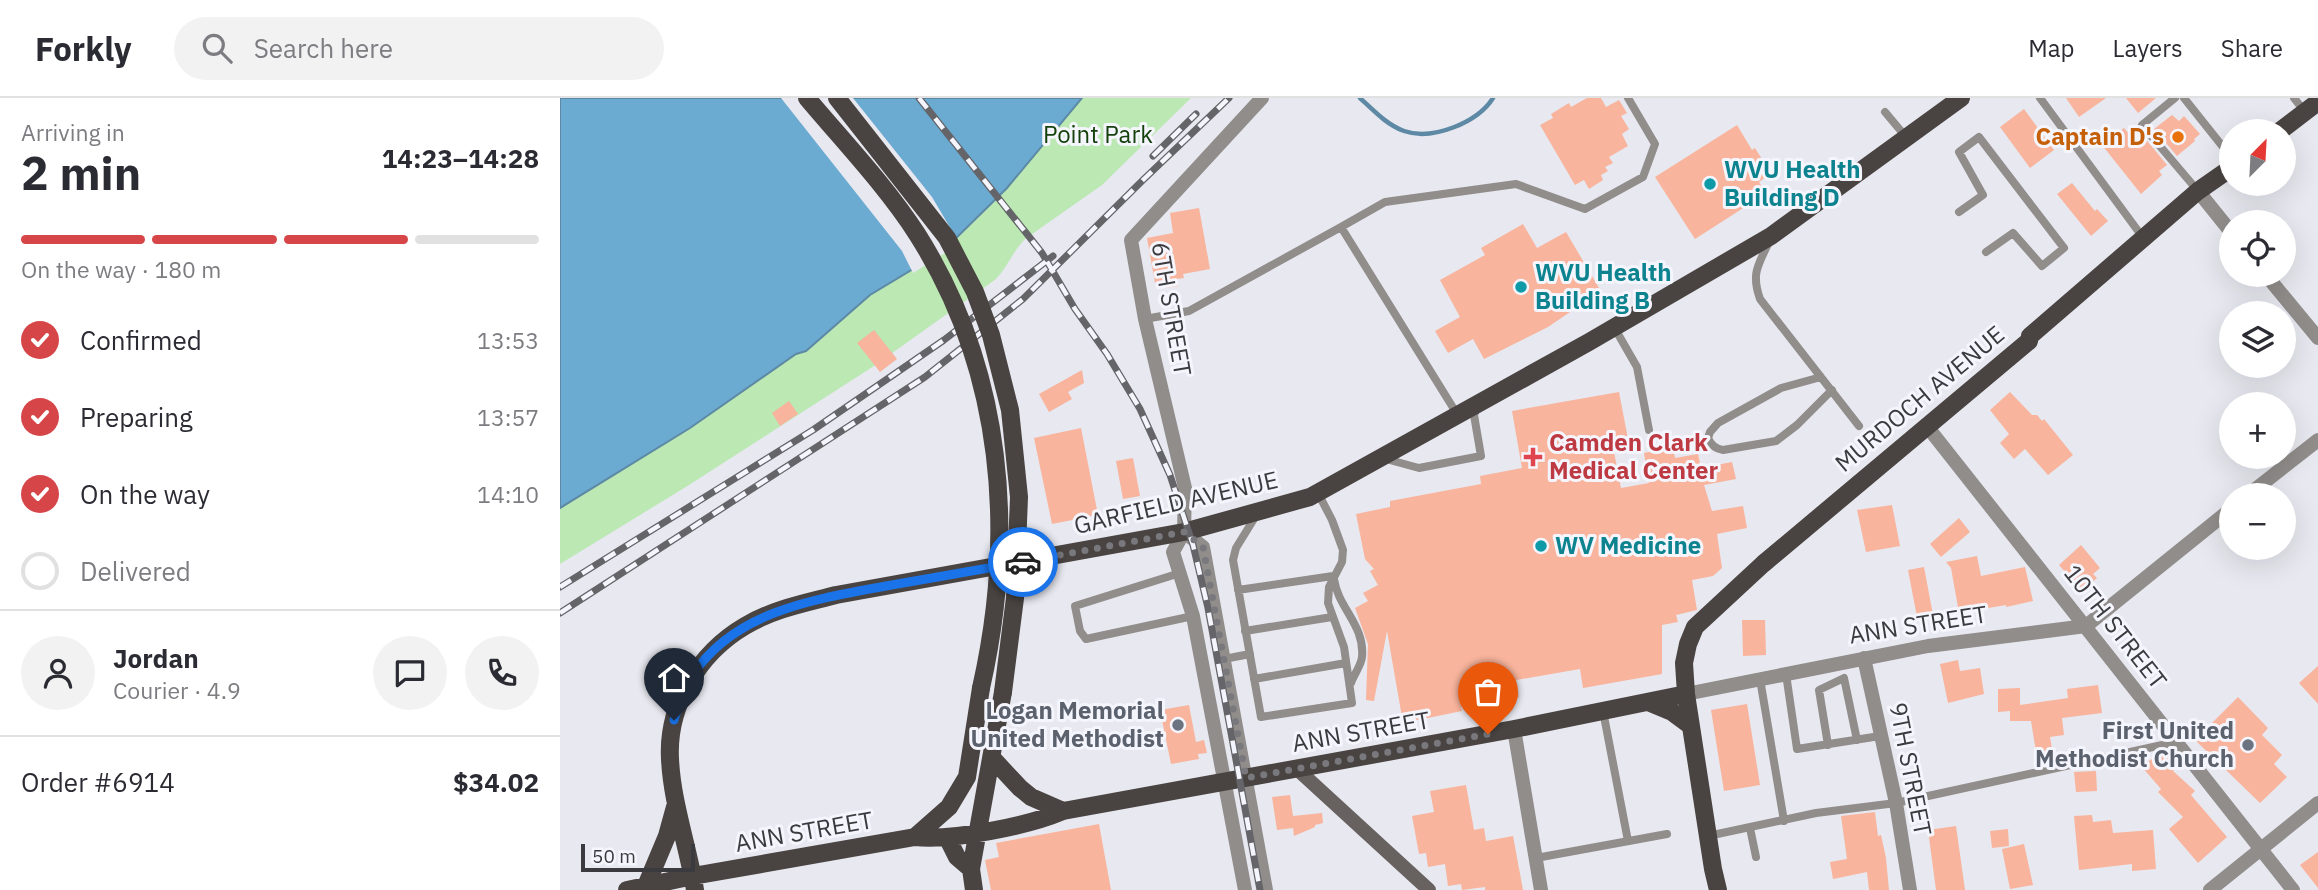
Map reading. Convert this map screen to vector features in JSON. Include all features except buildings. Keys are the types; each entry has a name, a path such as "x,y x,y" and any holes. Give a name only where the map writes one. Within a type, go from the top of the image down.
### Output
{"main road":[{"path":"807,98 896,205 916,233 953,300 978,367 997,466 999,553 995,607 967,777 949,807 915,837"},
{"path":"837,98 947,238 975,292 991,335 1010,410 1019,497 1015,598 1003,692 971,869 974,890"},
{"name":"GARFIELD AVENUE","path":"694,883 677,802 670,757 671,737 683,694 702,662 746,625 792,607 836,595 1184,532 1310,497 1772,236 1961,98"},
{"path":"2291,119 2305,104"},
{"name":"MURDOCH AVENUE","path":"1718,890 1686,694 1685,653 1695,627 1763,564 2029,341 2030,336 2219,176"},
{"name":"ANN STREET","path":"627,890 694,883 915,837 947,837 1048,818 1063,811 1514,729 1686,694"},
{"path":"1647,702 1672,712 1691,726"},
{"path":"992,758 1031,797 1063,811"},
{"path":"1297,769 1429,890"},
{"path":"646,886 667,836 677,802"},
{"path":"947,837 957,858 971,869"}],"street":[{"name":"6TH STREET","path":"1245,890 1193,616 1173,552 1184,532 1185,488 1145,318 1131,240 1262,98"},
{"path":"2198,191 2219,217"},
{"path":"2276,287 2318,338"},
{"name":"10TH STREET","path":"1926,425 2293,890"},
{"path":"2263,483 2318,440"},
{"path":"2086,626 2219,519"},
{"path":"1184,532 1203,547 1266,890"},
{"name":"ANN STREET","path":"1686,694 1928,646 2086,626"},
{"name":"9TH STREET","path":"1864,658 1896,803 1910,890"},
{"path":"1514,729 1541,890"},
{"path":"2210,890 2318,803"}],"lane":[{"path":"1145,318 1189,311 1385,202 1516,184 1585,209 1643,177 1655,144 1628,98"},
{"path":"2040,98 2144,239"},
{"path":"2175,98 2143,125 2198,191"},
{"path":"2184,98 2219,142"},
{"path":"1885,112 1906,137"},
{"path":"1959,212 1983,195 1959,152 1979,137 2063,248 2042,266 2013,233 1986,253"},
{"path":"1341,227 1457,414"},
{"path":"1772,236 1754,275 1759,299 1860,426"},
{"path":"1614,327 1637,367 1650,430"},
{"path":"1821,377 1781,388 1718,423 1710,432 1710,443 1718,450 1723,450 1776,442 1832,390"},
{"path":"1378,459 1389,459 1419,468 1481,456 1474,415 1480,401"},
{"path":"1259,511 1236,548 1233,560 1261,717 1352,703 1344,647 1328,603 1329,587 1342,562 1343,550 1318,493"},
{"path":"1180,573 1075,606 1080,631 1086,639 1193,616"},
{"path":"1238,590 1333,576"},
{"path":"1333,576 1336,593 1355,622 1361,645 1360,665 1351,680 1350,689"},
{"path":"1245,631 1332,617"},
{"path":"1224,659 1250,654"},
{"path":"1254,679 1346,663"},
{"path":"1786,674 1797,749 1880,736"},
{"path":"1828,745 1819,690 1844,678 1857,740"},
{"path":"1760,679 1784,821"},
{"path":"1603,711 1628,841"},
{"path":"1708,836 1816,813 1896,803 2176,742"},
{"path":"1750,828 1756,857"},
{"path":"1536,858 1667,834"}],"green space":[{"name":"Point Park","path":"1082,98 1191,98 1102,185 1025,239 996,279 874,366 560,564 560,508 690,428 797,354 806,351 870,295 943,251 1007,188"}],"water":[{"path":"560,98 1082,98 1007,188 943,251 870,295 806,351 796,354 690,428 560,508"}],"pier":[{"path":"781,98 853,98 932,197 958,241 945,253 913,273 902,251"}],"waterway":[{"path":"1360,98 1392,125 1416,133 1441,131 1466,122 1493,98"}],"railway":[{"path":"919,98 1042,253 1140,409 1170,475 1193,545 1208,608 1260,890"},
{"path":"560,613 925,377 1023,299 1229,98"},
{"path":"1153,156 1196,114"},
{"path":"560,587 813,430 944,340 1053,256"}],"way so far":[{"path":"1023,562 1184,532 1203,547 1246,778 1488,734"}],"place":[{"name":"Captain D's","path":"2178,137"},
{"name":"WVU Health Building D","path":"1710,184"},
{"name":"WVU Health Building B","path":"1521,287"},
{"name":"Camden Clark Medical Center","path":"1533,457"},
{"name":"WV Medicine","path":"1541,546"},
{"name":"Logan Memorial United Methodist","path":"1178,725"},
{"name":"First United Methodist Church","path":"2248,745"}],"route":[{"path":"674,720 683,694 702,662 731,635 766,615 836,595 1023,562"}]}
